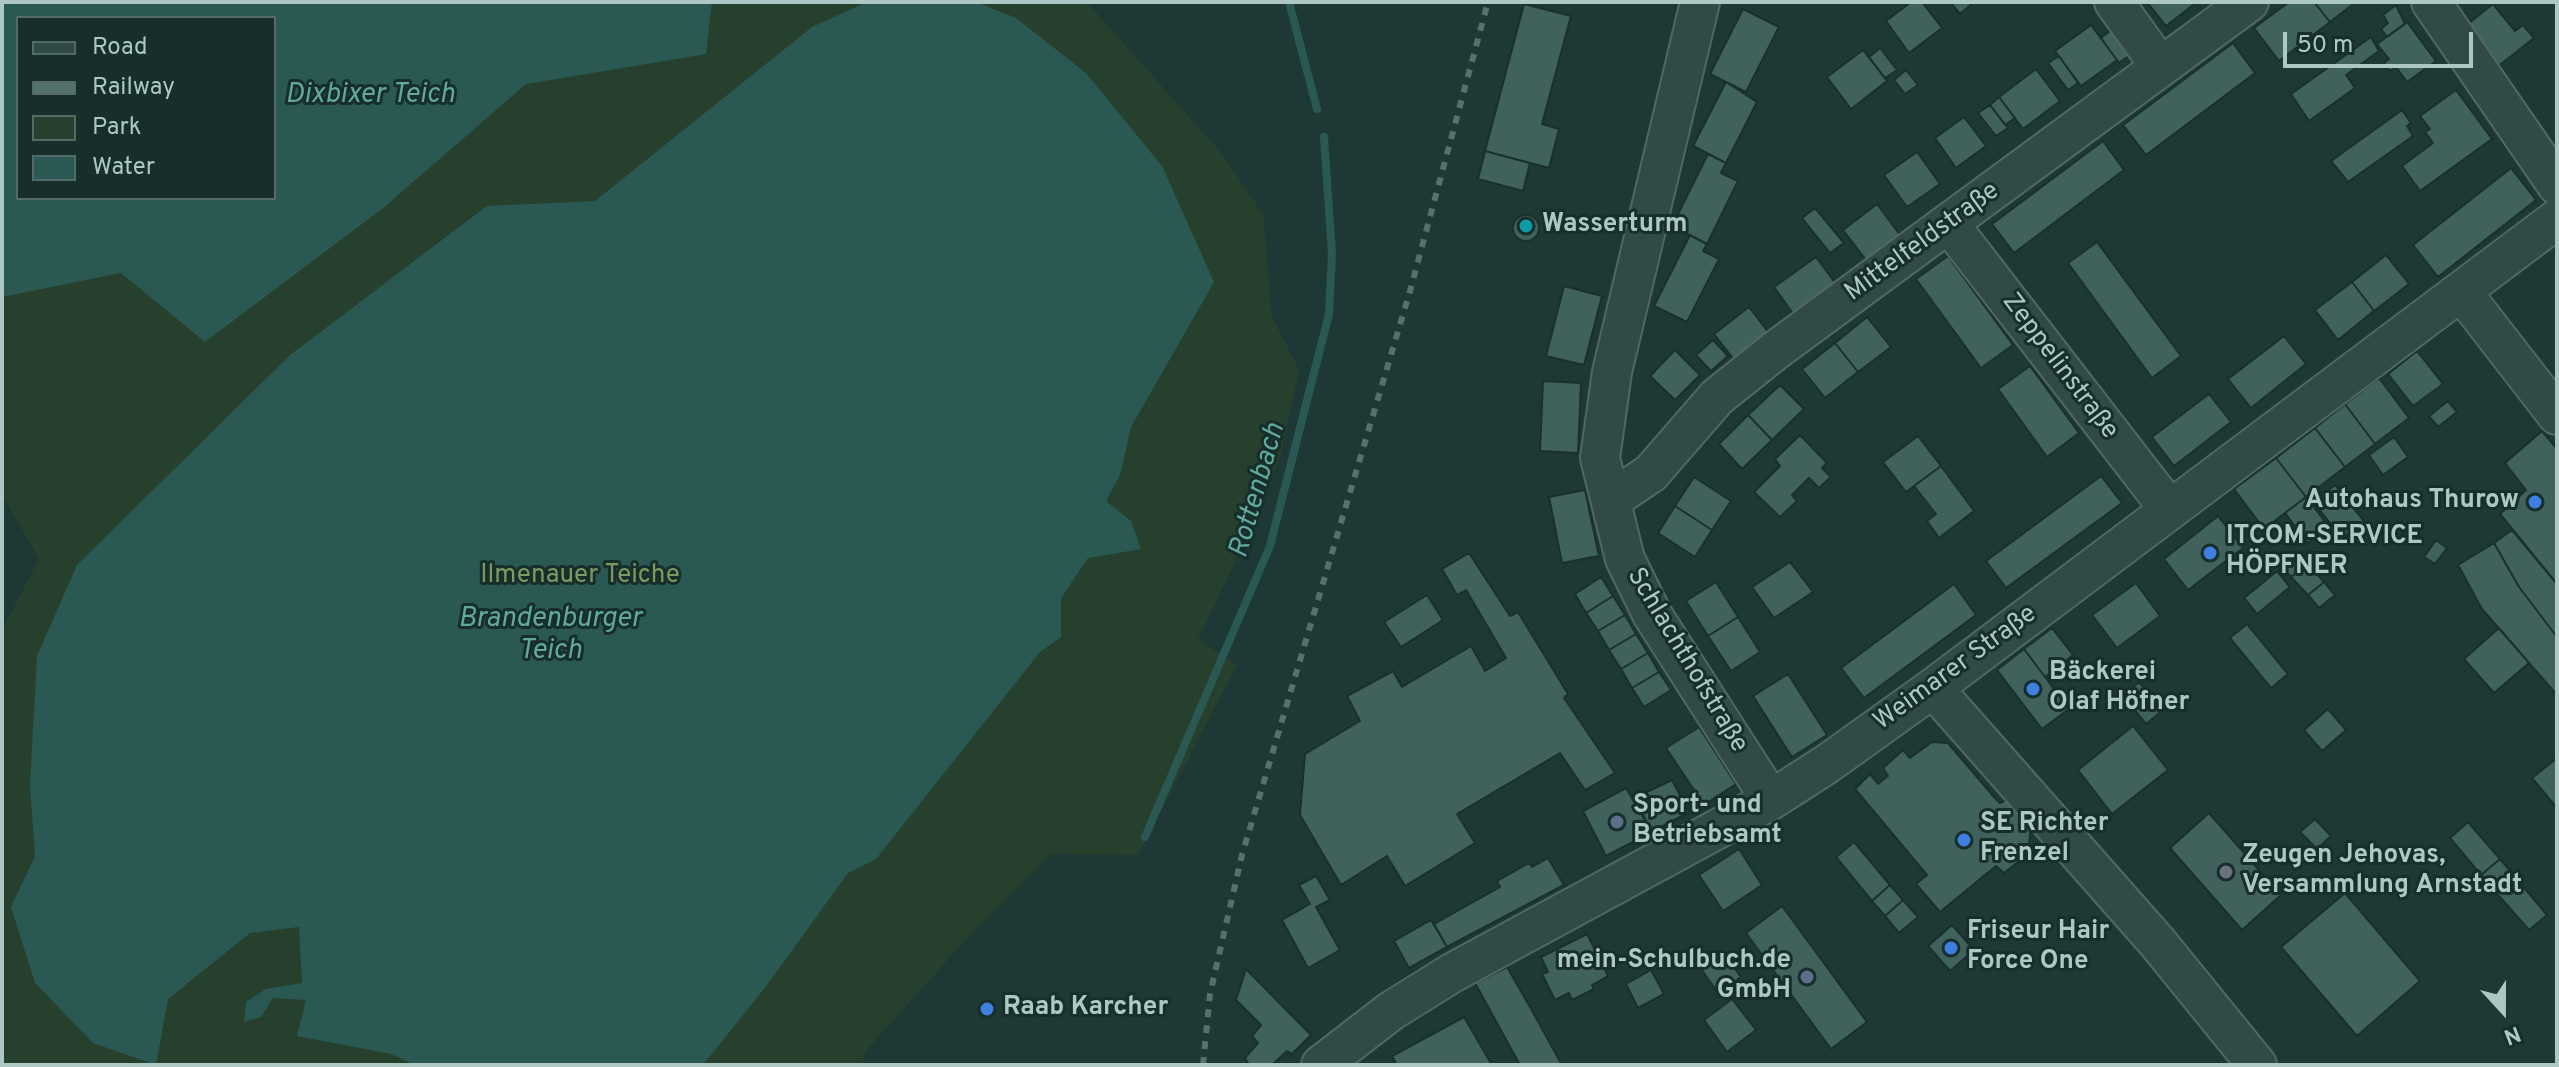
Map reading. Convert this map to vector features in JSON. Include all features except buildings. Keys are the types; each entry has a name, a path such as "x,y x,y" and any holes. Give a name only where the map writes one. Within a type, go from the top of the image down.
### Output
{"street":[{"name":"Schlachthofstraße","path":"1700,2 1612,372 1600,458 1625,559 1652,614 1771,800"},
{"path":"2114,2 2160,66"},
{"name":"Mittelfeldstraße","path":"1611,500 1651,473 1717,397 2249,2"},
{"path":"2431,2 2557,185"},
{"name":"Weimarer Straße","path":"1321,1065 1391,1011 1452,973 1771,800 1933,688 2557,219"},
{"name":"Zeppelinstraße","path":"1949,224 2170,510"},
{"path":"2461,291 2557,415"},
{"path":"1933,688 2158,943 2257,1065"}],"green space":[{"name":"Brandenburger Teich","path":"2,2 1087,2 1222,154 1263,214 1272,317 1299,370 1279,460 1257,518 1198,639 1237,665 1138,855 1051,854 970,935 865,1052 863,1065 2,1065 2,630 39,559 2,495"}],"water":[{"name":"Dixbixer Teich","path":"2,2 712,2 706,54 526,84 382,209 205,342 121,273 2,297"},
{"name":"Brandenburger Teich","path":"976,2 1016,18 1086,73 1162,166 1214,282 1131,427 1120,475 1106,501 1131,521 1141,549 1088,558 1061,598 1061,637 1040,652 876,859 848,873 767,985 703,1065 415,1065 391,1054 297,1036 306,1000 273,998 261,1017 244,1022 246,1002 266,989 302,983 299,927 250,933 168,999 156,1065 93,1043 35,983 11,907 35,856 30,786 37,656 77,565 290,355 487,206 595,201 812,27 865,3"}],"waterway":[{"name":"Rottenbach","path":"1289,2 1317,109"},
{"name":"Rottenbach","path":"1145,837 1270,546 1329,314 1332,254 1324,137"}],"railway":[{"path":"1203,1065 1210,994 1242,855 1410,291 1488,2"}],"place":[{"name":"Wasserturm","path":"1526,226"},
{"name":"Autohaus Thurow","path":"2535,502"},
{"name":"ITCOM-SERVICE HÖPFNER","path":"2210,553"},
{"name":"Bäckerei Olaf Höfner","path":"2033,689"},
{"name":"Sport- und Betriebsamt","path":"1617,822"},
{"name":"SE Richter Frenzel","path":"1964,840"},
{"name":"Zeugen Jehovas, Versammlung Arnstadt","path":"2226,872"},
{"name":"Friseur Hair Force One","path":"1951,948"},
{"name":"mein-Schulbuch.de GmbH","path":"1807,977"},
{"name":"Raab Karcher","path":"987,1009"}],"park label":[{"name":"Ilmenauer Teiche","path":"580,577"}]}
